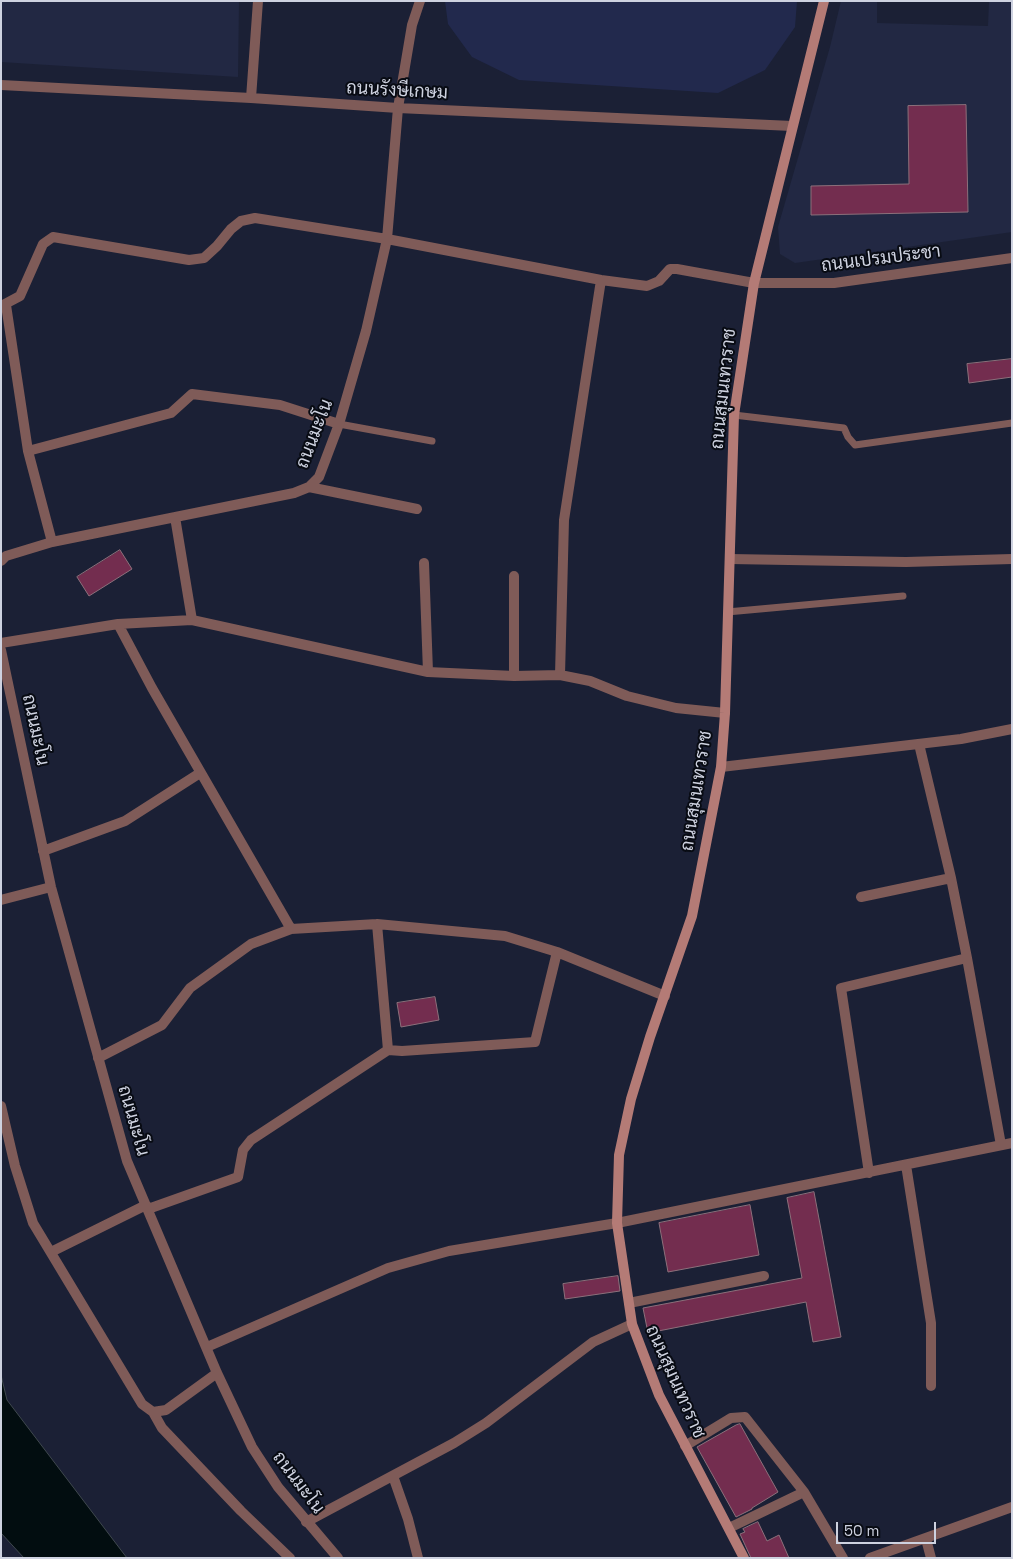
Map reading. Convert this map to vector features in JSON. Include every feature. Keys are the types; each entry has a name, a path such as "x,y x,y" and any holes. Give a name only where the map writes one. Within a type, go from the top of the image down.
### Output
{"street":[{"path":"251,98 258,1"},
{"name":"ถนนมะโน","path":"1,561 6,556 52,542 294,493 309,487 319,477 339,424 366,331 387,239 398,108 412,25 420,1"},
{"name":"ถนนสุมนเทวราช","path":"744,1558 659,1395 632,1324 617,1223 619,1155 631,1100 650,1037 692,916 721,767 725,713 734,415 754,283 824,1"},
{"name":"ถนนรังษีเกษม","path":"1,85 398,108 792,126"},
{"name":"ถนนเปรมประชา","path":"4,305 20,296 43,244 53,237 189,260 204,258 231,229 241,222 256,218 387,239 601,280 647,286 659,280 670,269 754,283 834,284 1012,258"},
{"path":"560,675 564,520 601,280"},
{"path":"4,305 28,451 52,542"},
{"path":"28,451 170,413 192,394 280,405 339,424"},
{"path":"309,487 417,509"},
{"path":"174,517 192,620"},
{"path":"730,559 906,562 1012,560"},
{"path":"424,564 428,672"},
{"path":"514,576 514,676"},
{"path":"1,642 118,624 192,620 428,672 514,676 560,675 590,681 628,696 676,708 725,713"},
{"path":"118,624 152,688 291,929"},
{"name":"ถนนมะโน","path":"1,650 51,887 127,1161 217,1373 252,1447 278,1487 338,1558"},
{"path":"721,767 961,739 1012,729"},
{"path":"920,744 951,878 1001,1146"},
{"path":"43,851 125,821 200,772"},
{"path":"861,897 951,878"},
{"path":"1,900 51,887"},
{"path":"98,1058 162,1025 190,988 251,944 291,929 377,924 506,936 557,952 664,996"},
{"path":"377,924 388,1050"},
{"path":"51,1252 147,1207 238,1176 243,1150 251,1140 388,1050 402,1051 535,1042 557,952"},
{"path":"869,1173 841,988 967,958"},
{"path":"1,1106 15,1166 33,1223 142,1404 153,1412 162,1428 241,1511 290,1558"},
{"path":"207,1347 388,1268 449,1251 617,1223 1012,1143"},
{"path":"906,1165 931,1323 931,1386"},
{"path":"629,1303 764,1276"},
{"path":"306,1522 454,1443 486,1423 593,1342 632,1324"},
{"path":"153,1412 166,1410 217,1373"},
{"path":"685,1446 732,1418 745,1417 804,1492 844,1558"},
{"path":"393,1476 408,1519 418,1558"},
{"path":"730,1528 804,1492"},
{"path":"870,1558 1012,1507"},
{"path":"926,1539 931,1558"}],"lane":[{"path":"734,415 844,428 848,437 855,445 1012,423"},
{"path":"339,424 432,442"},
{"path":"728,612 904,596"}],"shaded area":[{"path":"1,1 239,1 238,77 1,62"},
{"path":"445,1 797,1 795,27 765,70 718,93 519,80 472,57 448,24"},
{"path":"841,1 877,1 877,23 988,26 989,1 1012,1 1012,232 795,263 780,254 778,227 830,47","holes":["966,105 968,212 812,215 909,184 908,106"]},
{"path":"1,1375 7,1400 127,1558 24,1558 1,1533"}],"building":[{"path":"966,105 968,212 811,215 811,186 909,184 908,106"},
{"path":"1012,359 1012,377 969,383 967,364"},
{"path":"120,550 132,569 89,596 77,577"},
{"path":"435,997 439,1020 401,1027 397,1003"},
{"path":"814,1192 841,1337 813,1342 806,1302 648,1333 643,1308 802,1278 787,1198"},
{"path":"750,1205 759,1255 668,1272 659,1223"},
{"path":"618,1276 620,1291 565,1299 563,1284"},
{"path":"740,1424 778,1492 736,1517 697,1447"},
{"path":"758,1522 767,1541 779,1535 789,1558 751,1558 740,1534 745,1532 743,1529"}]}
